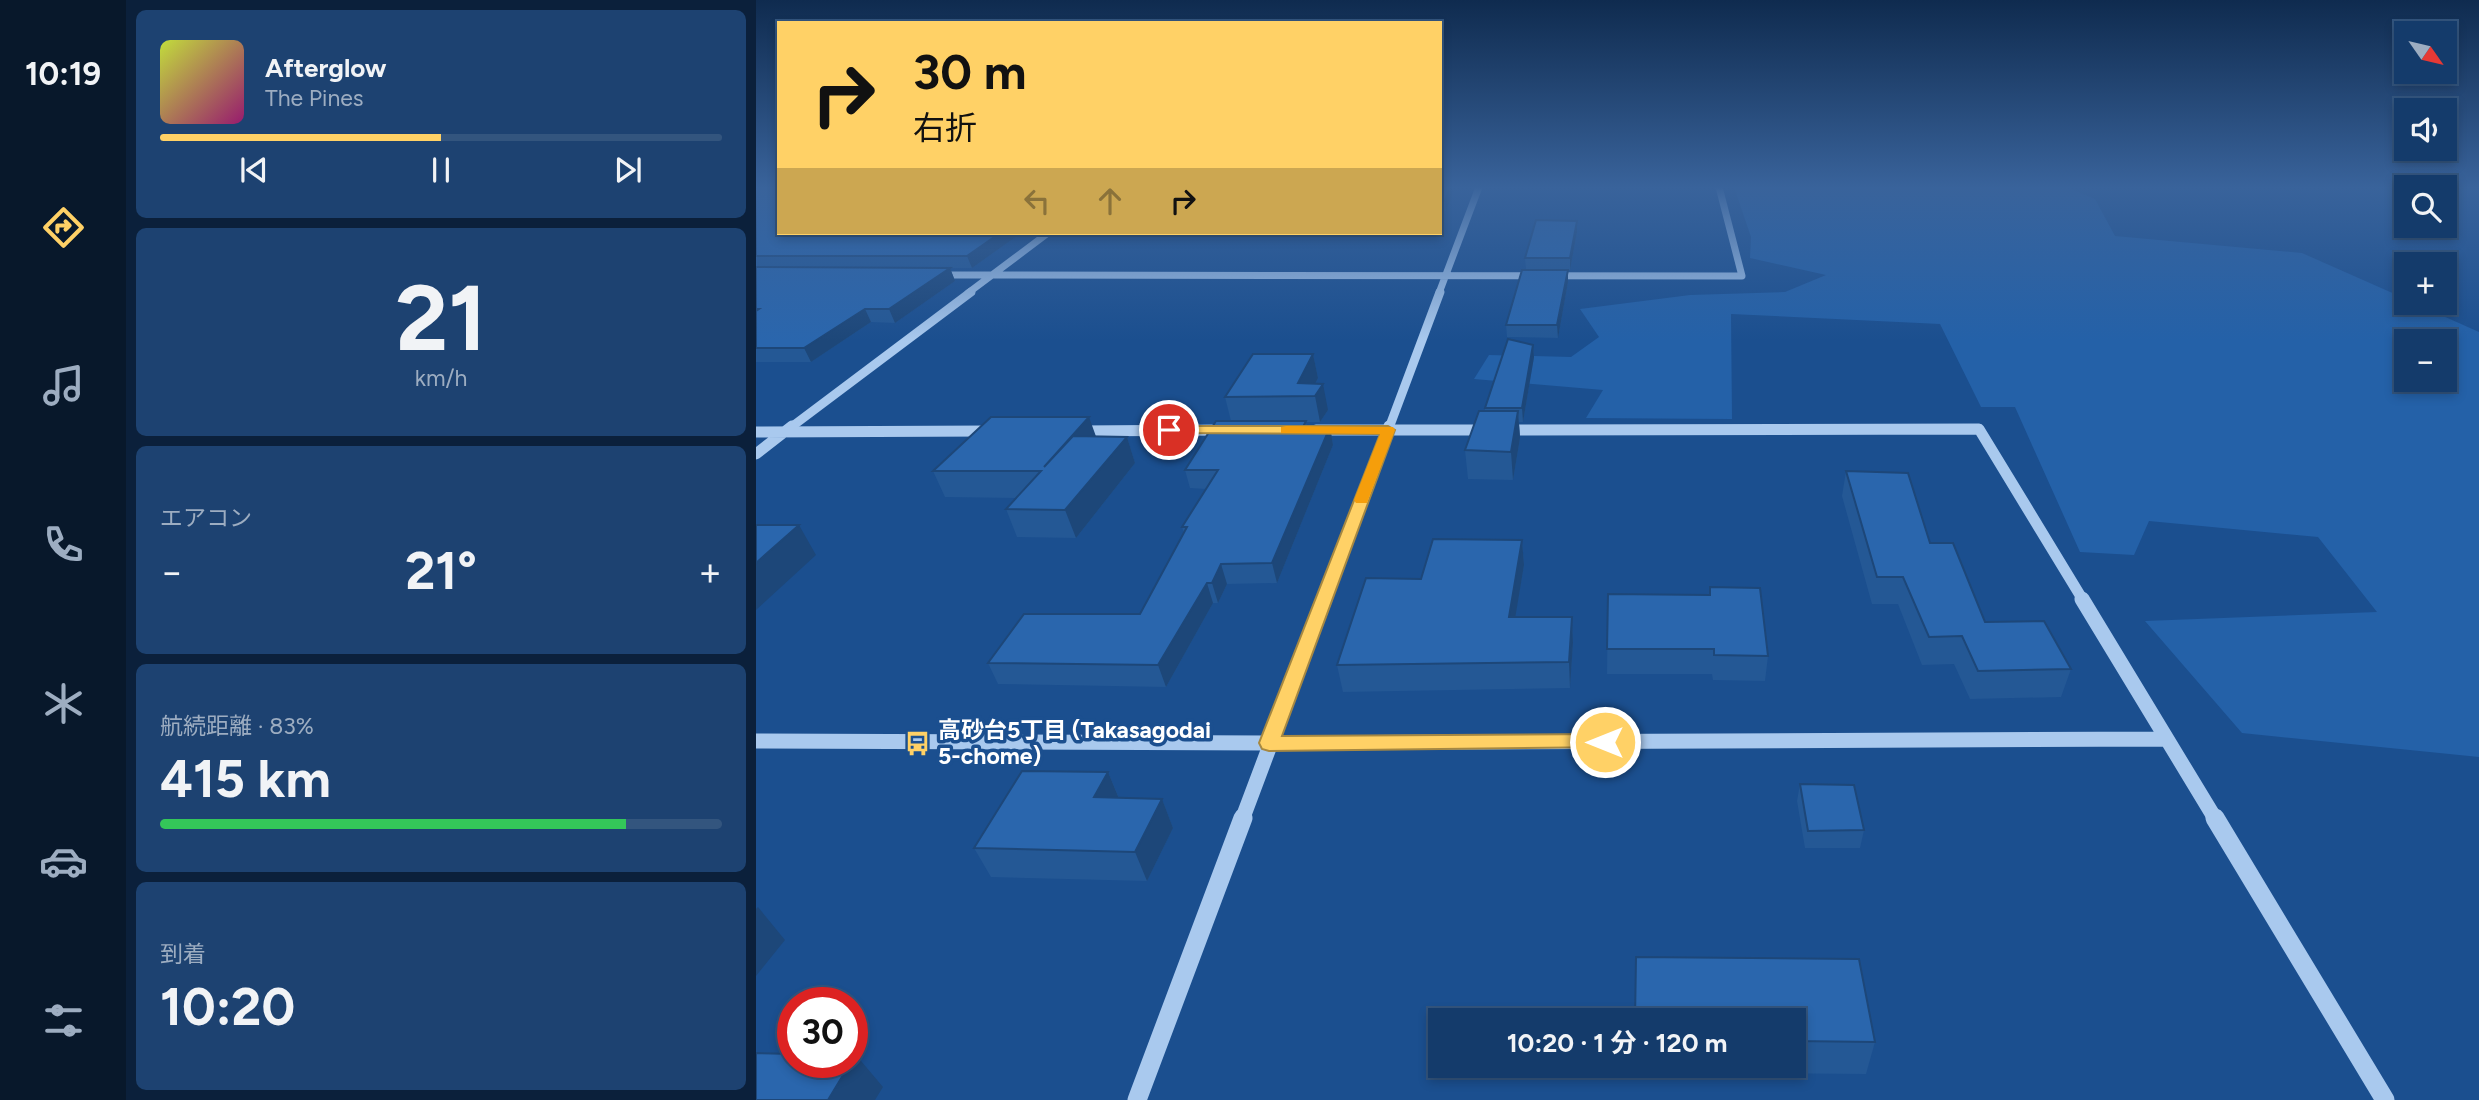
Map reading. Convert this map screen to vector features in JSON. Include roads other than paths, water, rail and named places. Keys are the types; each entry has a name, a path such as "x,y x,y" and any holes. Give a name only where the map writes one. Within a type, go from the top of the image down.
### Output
{"street":[{"path":"756,454 1041,238"},
{"path":"1137,1100 1459,238"},
{"path":"928,275 1742,276 1732,238"},
{"path":"1306,430 1979,429 2385,1100"},
{"path":"1060,431 1238,430"},
{"path":"756,432 1005,431"},
{"path":"756,741 1269,743 2165,739"}],"place":[{"name":"高砂台5丁目 (Takasagodai 5-chome)","path":"918,743"}]}
